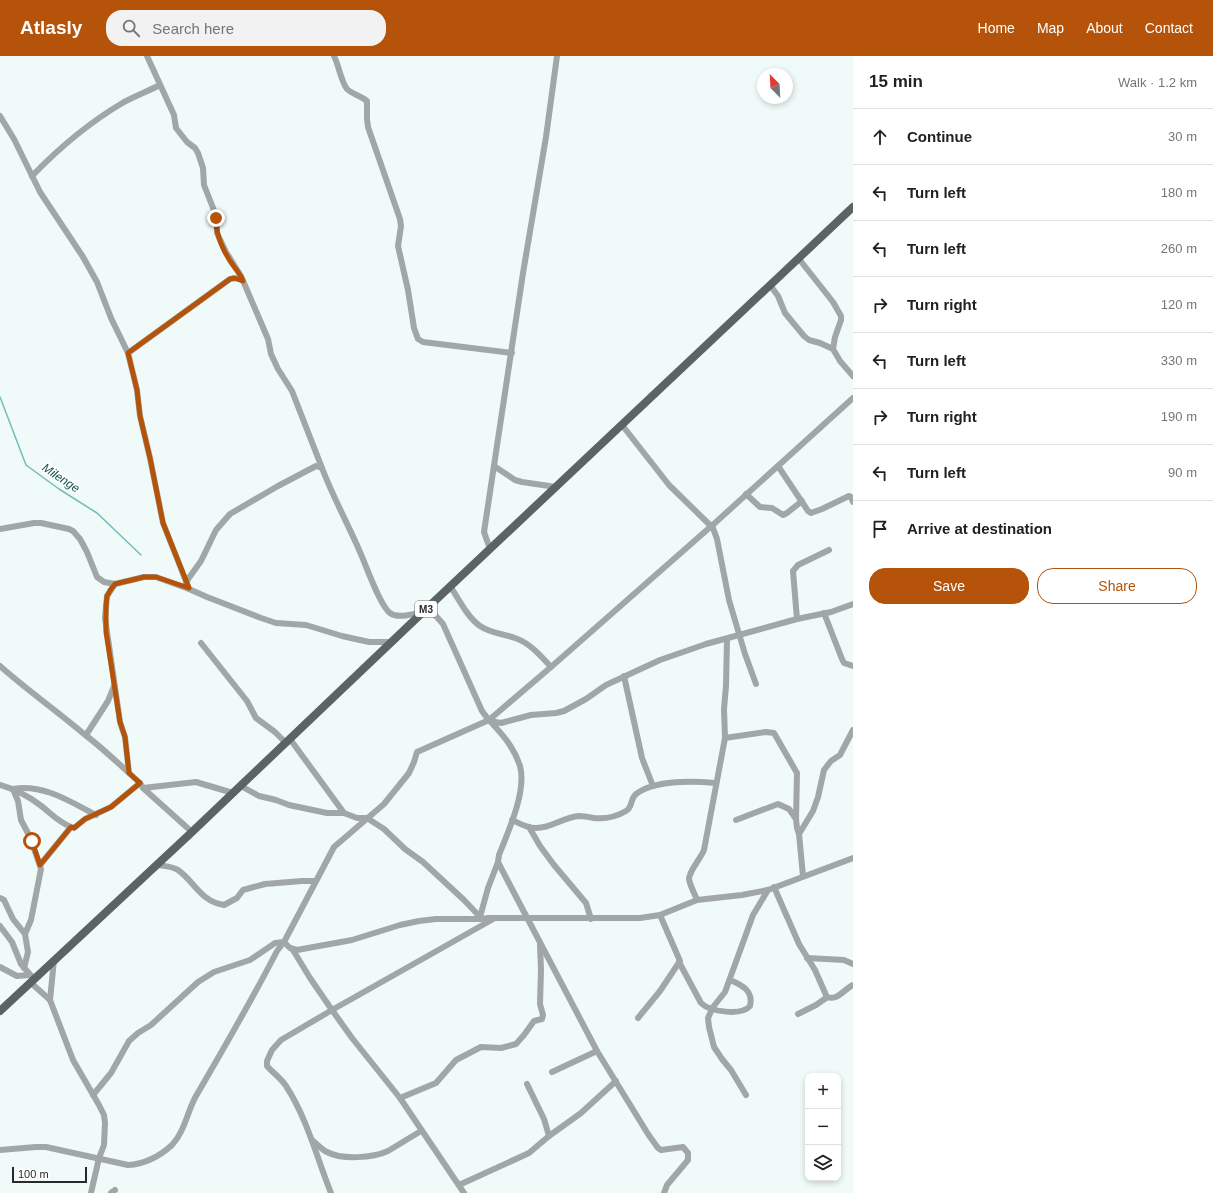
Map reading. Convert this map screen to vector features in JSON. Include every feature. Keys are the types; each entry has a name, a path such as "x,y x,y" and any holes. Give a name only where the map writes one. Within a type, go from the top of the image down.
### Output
{"main road":[{"name":"M3","path":"0,1011 32,979 241,786 450,586 556,488 853,207"}],"street":[{"path":"147,56 174,115 176,128 187,142 195,148 200,156 203,168 204,185 216,218 217,233 226,252 241,276 268,339 270,354 292,391 333,497 359,550 378,594 388,612 394,616 426,609 443,624 476,698 489,720 508,741 520,768 520,794 488,888 481,918"},
{"path":"334,56 339,66 342,80 348,89 367,101 368,127 400,219 401,226 398,246 408,290 414,328 418,339 423,342 512,353"},
{"path":"490,549 484,536 484,532 523,273 558,56"},
{"path":"32,176 56,151 89,126 124,102 160,85"},
{"path":"0,116 14,139 50,209 83,257 97,282 111,318 128,353 137,390 140,416 163,523 189,588"},
{"path":"798,259 833,302 841,316 833,349"},
{"path":"128,353 230,279 234,278 243,281"},
{"path":"770,285 778,296 785,313 804,336 809,340 833,349 840,361 853,376"},
{"path":"0,1150 42,1147 99,1158 121,1164 136,1164 146,1162 166,1150 185,1126 191,1106 218,1060 277,951 284,942 334,847 384,804 409,773 417,752 489,720 551,667 853,398"},
{"path":"622,424 669,485 713,528 717,539 729,600 745,654 756,684"},
{"path":"186,582 201,561 216,530 230,514 312,467 316,466 322,468"},
{"path":"494,466 515,480 556,488"},
{"path":"778,466 808,511 812,512 822,509 849,496 853,502"},
{"path":"746,494 760,507 772,508 783,515 802,501"},
{"path":"0,529 34,523 73,531 84,546 97,577 104,582 115,584 144,577 162,579 189,588 207,597 261,618 276,622 306,625 342,636 369,642 391,642"},
{"path":"796,620 793,571 798,565 829,550"},
{"path":"115,584 107,596 105,612 108,644 120,722 125,737 129,773"},
{"path":"450,586 475,622 487,629 516,638 526,643 551,667"},
{"path":"489,720 500,723 531,715 564,711 586,699 606,685 660,660 706,644 853,604"},
{"path":"824,613 844,663 853,666"},
{"path":"697,900 689,880 690,875 701,858 704,850 725,738 724,709 727,639"},
{"path":"201,643 247,701 256,718 288,741 344,813"},
{"path":"0,666 22,686 86,735 192,832"},
{"path":"624,676 642,758 652,786"},
{"path":"86,735 108,701 115,682"},
{"path":"799,834 813,811 824,770 831,761 840,755 853,730"},
{"path":"725,738 766,732 774,733 797,774 796,819 803,876"},
{"path":"512,820 535,828 547,827 578,816 607,818 627,811 630,807 631,799 637,793 652,786 672,782 692,781 716,783"},
{"path":"0,785 13,789 40,806 57,821 74,828 85,819 96,815 118,802 142,785 196,782 233,793"},
{"path":"241,786 259,796 289,805 328,813 344,813 356,818 367,818 384,829 405,849 423,862 481,918"},
{"path":"13,789 26,788 53,794 96,815"},
{"path":"13,789 18,800 21,820 30,837 41,869 31,920 25,934"},
{"path":"736,820 778,804 789,809 796,819"},
{"path":"40,865 71,827"},
{"path":"529,827 540,846 554,865 586,903 591,919"},
{"path":"294,950 352,940 400,925 436,919 591,919 640,918 660,915 697,900 742,895 771,889 853,858"},
{"path":"498,862 597,1051 648,1134 661,1150 683,1147 688,1153 688,1160 667,1185 664,1193"},
{"path":"157,865 176,869 205,898 212,902 224,904 237,898 243,890 265,884 315,881"},
{"path":"771,889 822,986 826,997"},
{"path":"746,1095 712,1042 708,1021 712,1009 725,992 753,915 771,889"},
{"path":"0,898 4,900 13,919 25,934 28,952 24,968"},
{"path":"660,915 680,958 680,962 701,1003 705,1007 737,1011 745,1010 750,1006 751,998 749,992 740,984 730,980"},
{"path":"331,1193 311,1140 290,1094 279,1077 268,1068 267,1062 274,1046 280,1040 495,918"},
{"path":"0,926 12,942 24,968 50,1000 73,1060 100,1105 105,1124 104,1145 99,1158 91,1193"},
{"path":"93,1095 111,1073 129,1041 151,1025 198,982 218,970 250,960 275,943 284,942 294,950 310,978 332,1010 352,1038 400,1098 464,1193"},
{"path":"400,1098 436,1083 456,1060 480,1047 501,1048 516,1044 524,1036 534,1021 542,1019 543,1015 540,1004 542,970 540,942"},
{"path":"807,958 844,960 853,964"},
{"path":"50,1000 54,960"},
{"path":"638,1018 660,991 680,962"},
{"path":"0,967 17,976 32,979"},
{"path":"798,1014 816,1005 826,997 834,998 840,996 845,990 853,985"},
{"path":"552,1072 597,1051"},
{"path":"459,1185 524,1156 549,1136 574,1119 616,1081"},
{"path":"527,1084 544,1119 549,1136"},
{"path":"311,1140 321,1148 334,1155 344,1157 367,1156 388,1151 421,1131"}],"waterway":[{"name":"Milenge","path":"0,397 26,465 59,489 97,513 141,555"}],"route":[{"path":"32,841 40,865 71,827 74,828 85,819 111,807 140,783 129,773 125,737 120,722 115,682 106,632 105,618 107,596 115,584 144,577 156,577 189,588 163,523 140,416 137,390 128,353 230,279 238,278 243,281 217,233 216,218"}]}
